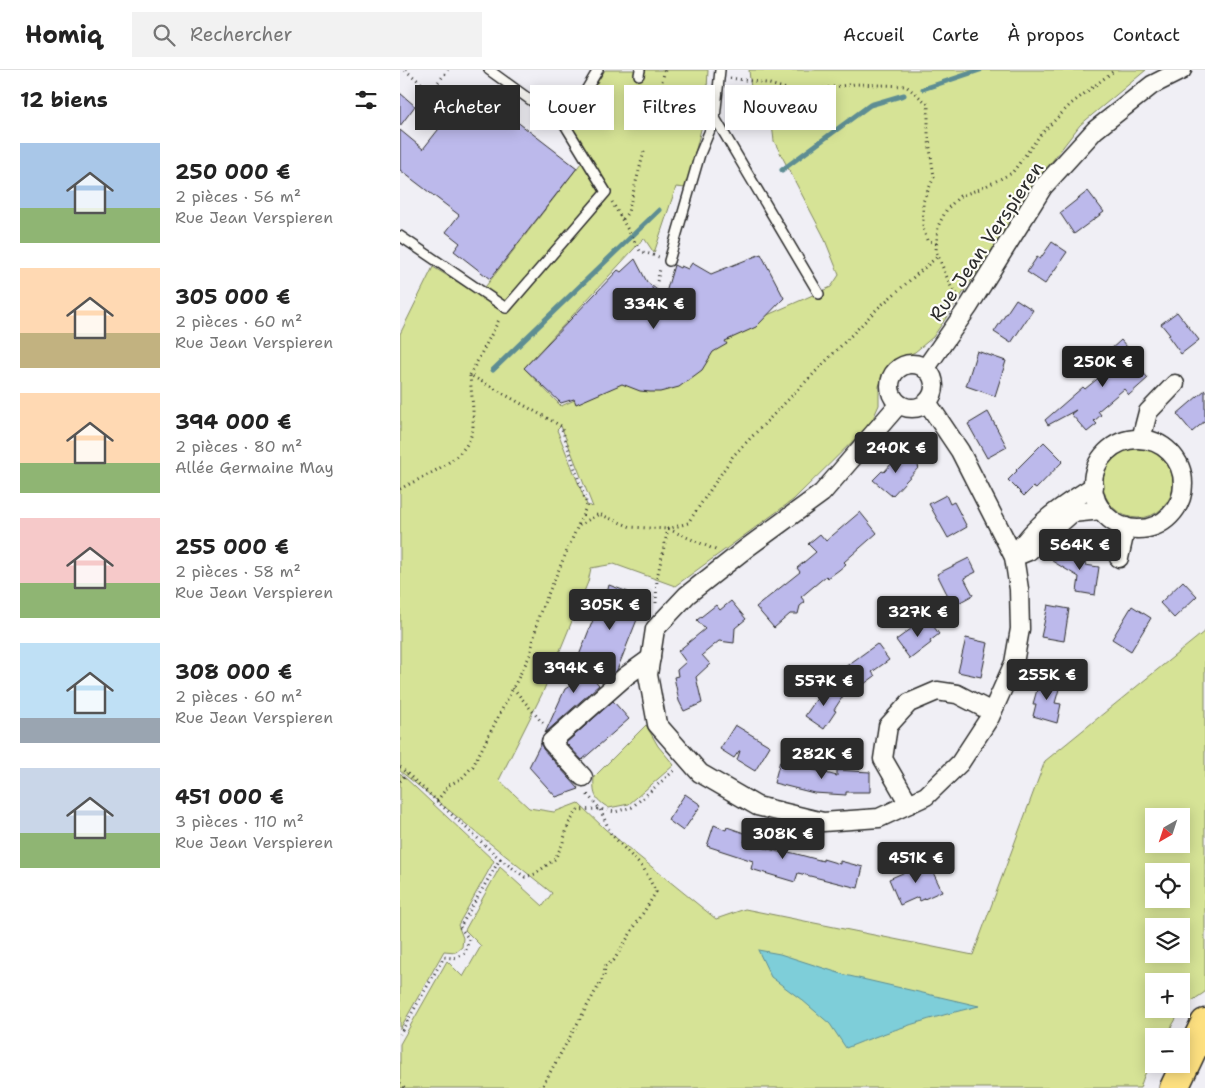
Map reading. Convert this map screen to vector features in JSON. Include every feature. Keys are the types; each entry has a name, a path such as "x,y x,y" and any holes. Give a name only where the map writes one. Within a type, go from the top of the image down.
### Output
{"main road":[{"path":"1174,1088 1205,1023"}],"street":[{"name":"Rue Jean Verspieren","path":"925,369 969,306 1043,187 1095,130 1152,85 1182,70"},
{"path":"906,365 919,365 925,369 930,374 934,389 927,402 913,408 899,404 891,392 890,386 894,373 906,365"},
{"path":"1142,439 1148,412 1175,384"},
{"path":"899,404 822,493 748,547 687,595 655,629 648,676 657,724 700,773 757,806 823,822 879,818 926,796 960,762 992,712 1014,663 1020,629 1019,589 1014,557 960,451 927,402"},
{"path":"1131,439 1142,439 1161,445 1172,454 1180,466 1183,480 1182,494 1176,508 1167,519 1154,526 1140,529 1126,527 1112,520 1102,510 1095,496 1094,486 1097,466 1105,453 1117,444 1131,439"},
{"path":"1014,557 1024,541 1056,510 1094,486"},
{"path":"1014,557 1029,551 1072,514 1102,510"},
{"path":"1119,558 1126,527"},
{"path":"583,777 551,742 626,676 651,658"},
{"path":"909,804 883,759 888,726 909,703 937,692 957,694 992,712"}],"lane":[{"path":"489,70 530,100"},
{"path":"589,85 598,70"},
{"path":"666,260 700,154 716,118 720,73"},
{"path":"716,118 819,294"},
{"path":"400,236 506,308 606,192 568,130"}],"path":[{"path":"404,70 431,91 448,70"},
{"path":"662,81 665,70"},
{"path":"969,306 951,287 936,251 938,226 947,209 960,196 980,189 1012,173 1041,134 1071,104 1115,70"},
{"path":"720,73 797,92 855,84 906,86 928,104 928,134 934,177 923,202 923,228 927,240 938,244"},
{"path":"623,219 628,212 645,148"},
{"path":"606,192 640,251 666,260 656,286 644,295"},
{"path":"578,526 598,514 631,527 668,528 688,523 733,456 878,308 938,256"},
{"path":"400,489 453,461 469,443 474,427 470,374 506,308"},
{"path":"437,802 449,785 461,779 473,766 530,655 539,615 587,505 561,426 470,374"},
{"path":"668,528 717,551 748,547"},
{"path":"655,629 657,578 668,528"},
{"path":"513,688 556,738"},
{"path":"400,767 500,859 525,877 535,874 555,859 569,823 578,810 615,812 632,807 687,758"},
{"path":"400,781 407,773"},
{"path":"539,1088 543,1085 604,976 605,966 614,960 656,892 644,869 611,834 600,810"},
{"path":"400,1034 444,957 454,958 465,953 469,939 460,926 500,859"},
{"path":"400,1083 405,1088"}],"green space":[{"path":"605,70 708,70 707,85 624,85 624,130 701,130 686,188 676,187 654,253 644,238 524,368 561,406 831,287 839,275 823,235 774,141 773,130 836,130 836,85 751,85 749,70 1146,70 1080,125 1026,195 988,256 933,337 915,352 888,364 879,386 879,405 871,423 793,500 675,586 614,564 591,568 588,582 543,692 499,780 529,808 554,812 578,803 605,829 716,919 745,909 973,955 1045,761 1205,631 1205,992 1190,1002 1190,973 1145,973 1145,1018 1177,1018 1171,1028 1145,1028 1146,1073 1140,1088 400,1088 400,1044 447,961 463,977 481,946 465,930 500,867 543,906 552,893 400,771 400,334 433,267 479,295 588,154 573,141 572,130 614,130 614,85 596,85","holes":["561,426 593,507 587,505 557,430"]},
{"path":"1145,448 1158,454 1167,463 1171,469 1173,483 1171,497 1163,508 1152,516 1131,518 1124,516 1113,508 1105,497 1103,476 1105,469 1113,458 1124,450"},
{"path":"646,725 658,746 674,765 629,804 609,808 597,799 594,777"},
{"path":"400,773 494,861 458,925 463,938 462,947 456,952 444,951 400,1029"}],"water":[{"path":"758,950 780,954 845,975 979,1006 912,1024 846,1048 830,1024 771,977"}],"building":[{"path":"400,93 415,106 400,126"},
{"path":"520,124 577,168 490,279 454,251 460,243 446,232 459,215 400,170 400,130 423,149 438,130 520,130"},
{"path":"1088,191 1104,212 1074,234 1060,213"},
{"path":"1052,242 1067,252 1045,284 1027,272 1037,257 1040,259"},
{"path":"761,254 784,298 756,327 725,341 727,344 713,352 702,370 679,387 660,392 650,392 640,391 622,384 576,404 574,399 561,403 524,368 618,270 621,272 635,259 647,282 665,296 674,265 688,269 692,263 711,274"},
{"path":"1016,299 1033,310 1011,343 994,332"},
{"path":"1177,312 1199,340 1181,354 1161,324"},
{"path":"1121,340 1133,354 1133,361 1148,378 1129,395 1124,389 1098,411 1101,415 1094,421 1097,424 1087,432 1071,414 1076,410 1048,425 1045,420 1083,387 1085,389 1107,371 1098,361"},
{"path":"977,351 1006,361 995,396 966,386"},
{"path":"1205,390 1205,421 1192,432 1177,414"},
{"path":"988,412 1007,447 987,458 968,424"},
{"path":"1044,442 1063,461 1036,489 1033,487 1024,496 1008,480"},
{"path":"902,452 919,467 892,496 873,480 882,471 884,472"},
{"path":"946,495 950,504 954,502 967,527 948,538 929,504"},
{"path":"860,512 877,533 844,562 846,564 839,570 828,578 826,576 801,597 805,602 800,606 798,614 790,614 774,628 756,607 800,572 797,568 816,552 808,544 820,534 826,541"},
{"path":"1065,547 1086,559 1085,565 1099,567 1095,595 1077,592 1079,577 1052,561 1057,560"},
{"path":"969,558 976,572 964,578 973,595 953,606 937,574"},
{"path":"1183,581 1197,596 1174,618 1160,603"},
{"path":"609,585 628,592 626,600 642,607 617,670 613,674 580,661 581,659 578,658 604,592 607,593"},
{"path":"731,601 746,619 735,628 734,643 719,641 702,655 710,664 696,677 702,703 684,711 679,701 674,677 678,676 677,670 686,662 678,651 705,629 697,620 716,605 720,610"},
{"path":"1048,605 1069,609 1064,641 1041,637"},
{"path":"1132,606 1151,618 1131,651 1112,639"},
{"path":"927,617 939,634 930,641 931,643 910,659 896,640"},
{"path":"966,638 988,643 981,677 958,672"},
{"path":"877,644 889,660 872,672 875,676 860,687 845,667"},
{"path":"580,663 599,685 545,733 565,689 570,686"},
{"path":"1043,677 1061,682 1055,703 1061,704 1057,723 1033,716 1036,704 1033,704 1038,686 1041,687"},
{"path":"826,685 843,696 824,729 805,716"},
{"path":"613,701 629,719 582,760 566,743"},
{"path":"735,725 770,746 755,771 737,760 740,751 734,758 720,749"},
{"path":"541,743 543,749 579,789 556,797 529,767"},
{"path":"780,761 837,776 837,770 870,772 870,792 846,792 846,795 814,793 774,783"},
{"path":"685,794 701,805 683,831 668,820"},
{"path":"714,825 726,830 727,827 747,834 744,842 786,854 787,852 793,853 823,861 823,859 840,864 840,861 863,867 858,888 798,873 795,882 751,869 753,861 707,846"},
{"path":"928,862 942,891 920,901 918,897 900,905 889,879"}],"waterway":[{"path":"923,89 980,70"},
{"path":"782,170 870,105 904,95"},
{"path":"493,370 659,210"}]}
